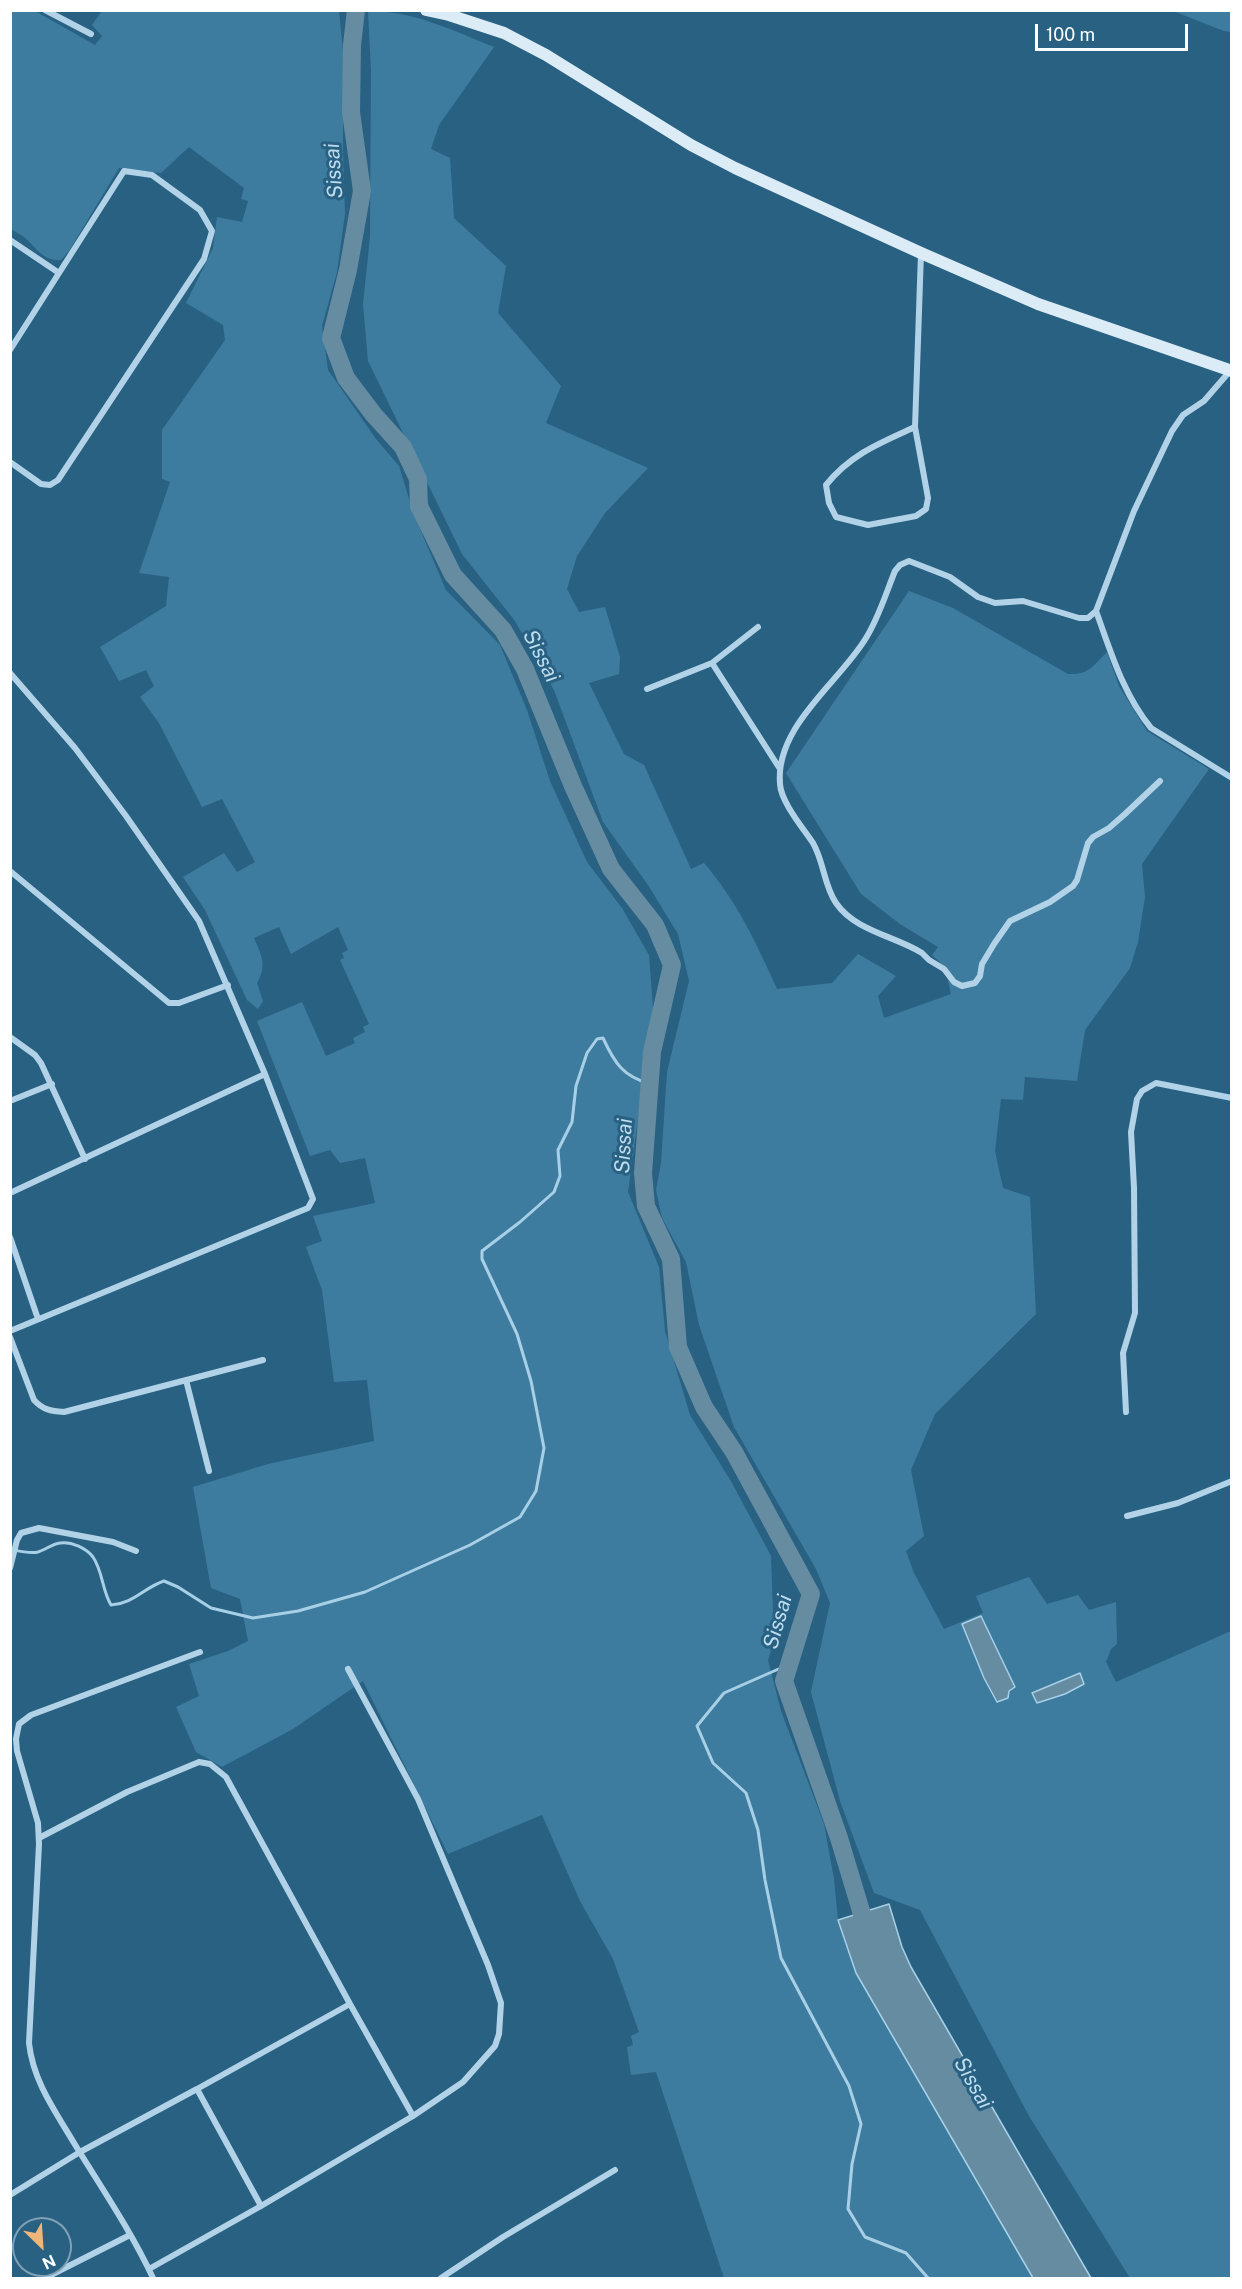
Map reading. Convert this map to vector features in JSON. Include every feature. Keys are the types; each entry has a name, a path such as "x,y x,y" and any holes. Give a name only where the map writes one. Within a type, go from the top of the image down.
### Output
{"street":[{"path":"45,10 91,34"},
{"path":"426,10 504,33 546,55 691,145 726,164 921,253 1038,303 1231,370 1204,401 1183,415 1172,431 1131,520 1096,611 1088,618 1078,618 1023,601 995,603 978,597 950,577 909,561 903,563 895,571 878,615 866,638 801,721 784,748 780,769 780,786 783,797 817,850 836,903 858,922 922,953 944,969 954,982 962,986 975,983 994,944 1010,921 1050,902 1073,886 1077,880 1088,843 1117,821 1160,781"},
{"path":"10,350 124,171 152,175 200,210 212,231 204,259 58,480 50,485 41,484 10,462"},
{"path":"10,240 59,273"},
{"path":"915,427 865,450 839,469 826,485 829,503 836,517 868,525 916,516 926,509 928,498 915,427 921,253"},
{"path":"1096,611 1125,688 1151,728 1232,778"},
{"path":"647,689 712,663 758,627"},
{"path":"712,663 780,769"},
{"path":"10,674 75,748 199,921 228,985 312,1192 312,1204 308,1208 10,1331"},
{"path":"10,871 169,1003 179,1003 228,985"},
{"path":"10,1037 35,1055 52,1084 85,1159"},
{"path":"10,1193 265,1074"},
{"path":"1126,1412 1123,1353 1135,1313 1131,1132 1137,1099 1142,1091 1156,1083 1232,1098"},
{"path":"10,1101 52,1084"},
{"path":"10,1236 38,1319"},
{"path":"10,1337 34,1400 48,1410 64,1412 263,1360"},
{"path":"186,1380 209,1471"},
{"path":"1127,1516 1178,1503 1232,1481"},
{"path":"11,1566 21,1533 39,1528 113,1542 136,1551"},
{"path":"153,2278 130,2235 43,2092 30,2057 28,2043 39,1838 38,1823 17,1750 16,1730 19,1724 31,1715 200,1652"},
{"path":"149,2269 413,2116 463,2082 495,2046 499,2034 501,2003 488,1965 418,1799 348,1669"},
{"path":"39,1838 127,1792 199,1762 210,1764 226,1777 413,2116"},
{"path":"10,2195 80,2152 350,2004"},
{"path":"197,2089 261,2206"},
{"path":"441,2278 503,2237 615,2170"},
{"path":"45,2278 130,2235"}],"shaded area":[{"path":"10,11 35,11 95,45 102,36 92,25 102,11 339,11 343,51 345,214 337,272 322,326 328,370 376,439 399,466 414,515 446,590 500,645 527,710 550,781 587,862 622,908 649,955 653,1008 628,1192 659,1267 665,1331 690,1415 732,1483 771,1556 774,1641 768,1660 781,1711 824,1824 834,1879 838,1920 856,1973 1033,2278 724,2278 656,2072 631,2075 627,2047 633,2045 631,2036 639,2032 613,1959 580,1901 542,1815 448,1854 363,1681 293,1729 222,1767 196,1752 176,1707 199,1696 189,1664 228,1651 248,1641 240,1599 211,1588 193,1487 268,1464 374,1441 367,1380 334,1382 322,1290 306,1247 322,1241 313,1216 375,1203 365,1158 340,1163 330,1150 310,1156 257,1021 302,1002 326,1056 355,1043 353,1038 365,1032 363,1027 369,1024 340,960 344,958 342,953 348,950 338,927 291,954 279,927 254,938 263,966 257,983 263,1001 258,1009 247,1000 205,910 183,877 224,853 237,872 255,862 222,799 202,807 159,723 140,697 154,686 146,670 119,681 100,647 166,606 169,577 139,573 170,482 162,479 162,430 225,340 223,325 186,303 213,248 217,217 242,222 248,201 241,199 244,188 189,147 161,173 119,168 69,251 61,260 54,260 40,253 24,237 11,229"},
{"path":"368,11 417,18 494,47 439,125 431,149 450,158 454,218 506,266 498,313 561,386 546,423 648,468 605,513 577,556 567,589 579,612 605,607 620,657 619,674 589,683 624,754 644,765 691,869 704,863 716,877 745,923 777,989 832,983 858,954 896,976 878,996 884,1018 951,994 945,967 932,955 938,947 900,924 861,894 786,773 909,591 953,608 1068,674 1086,671 1107,652 1119,686 1147,731 1209,769 1142,864 1145,897 1138,942 1130,968 1085,1030 1077,1081 1025,1077 1023,1100 1001,1099 995,1151 1003,1188 1030,1197 1036,1314 935,1414 911,1470 924,1536 906,1551 914,1573 944,1629 983,1613 976,1596 1029,1577 1047,1604 1078,1595 1089,1610 1116,1602 1117,1644 1111,1649 1106,1662 1116,1682 1231,1631 1231,2278 1130,2278 1029,2116 920,1910 874,1893 840,1801 811,1692 830,1603 816,1569 734,1427 699,1325 686,1262 662,1218 656,1190 661,1163 667,1072 689,981 678,934 648,885 603,822 554,690 515,621 462,554 368,361 363,304 370,237 371,70","holes":["982,1617 1014,1687 1009,1691 1008,1698 998,1702 984,1678 962,1624"]},
{"path":"1173,11 1231,11 1231,32 1224,31"}],"water":[{"path":"981,1616 1015,1687 1009,1691 1008,1698 997,1702 984,1678 962,1624"},
{"path":"1080,1673 1084,1684 1065,1694 1037,1703 1032,1693"},
{"path":"889,1904 902,1947 911,1967 1091,2278 1033,2278 856,1973 838,1920"}],"waterway":[{"name":"Sissai","path":"356,10 352,45 351,112 362,191 348,270 331,338 346,378 374,415 403,447 418,479 419,506 453,575 503,630 525,669 573,786 611,869 655,925 672,965 652,1052 643,1173 646,1206 671,1259 678,1347 704,1407 734,1452 811,1594 784,1681 839,1838 868,1934"},
{"path":"10,1549 35,1553 64,1543 82,1548 93,1557 111,1605 126,1602 164,1581 211,1608 253,1618 298,1611 365,1592 470,1545 520,1517 536,1491 544,1448 531,1381 517,1334 482,1259 482,1251 554,1192 560,1176 558,1150 572,1122 576,1086 587,1053 597,1039 603,1038 616,1062 626,1073 650,1084"},
{"path":"790,1664 724,1693 697,1726 713,1763 746,1793 758,1830 765,1880 781,1958 849,2086 861,2124 852,2164 848,2209 865,2237 906,2253 928,2278"}]}
